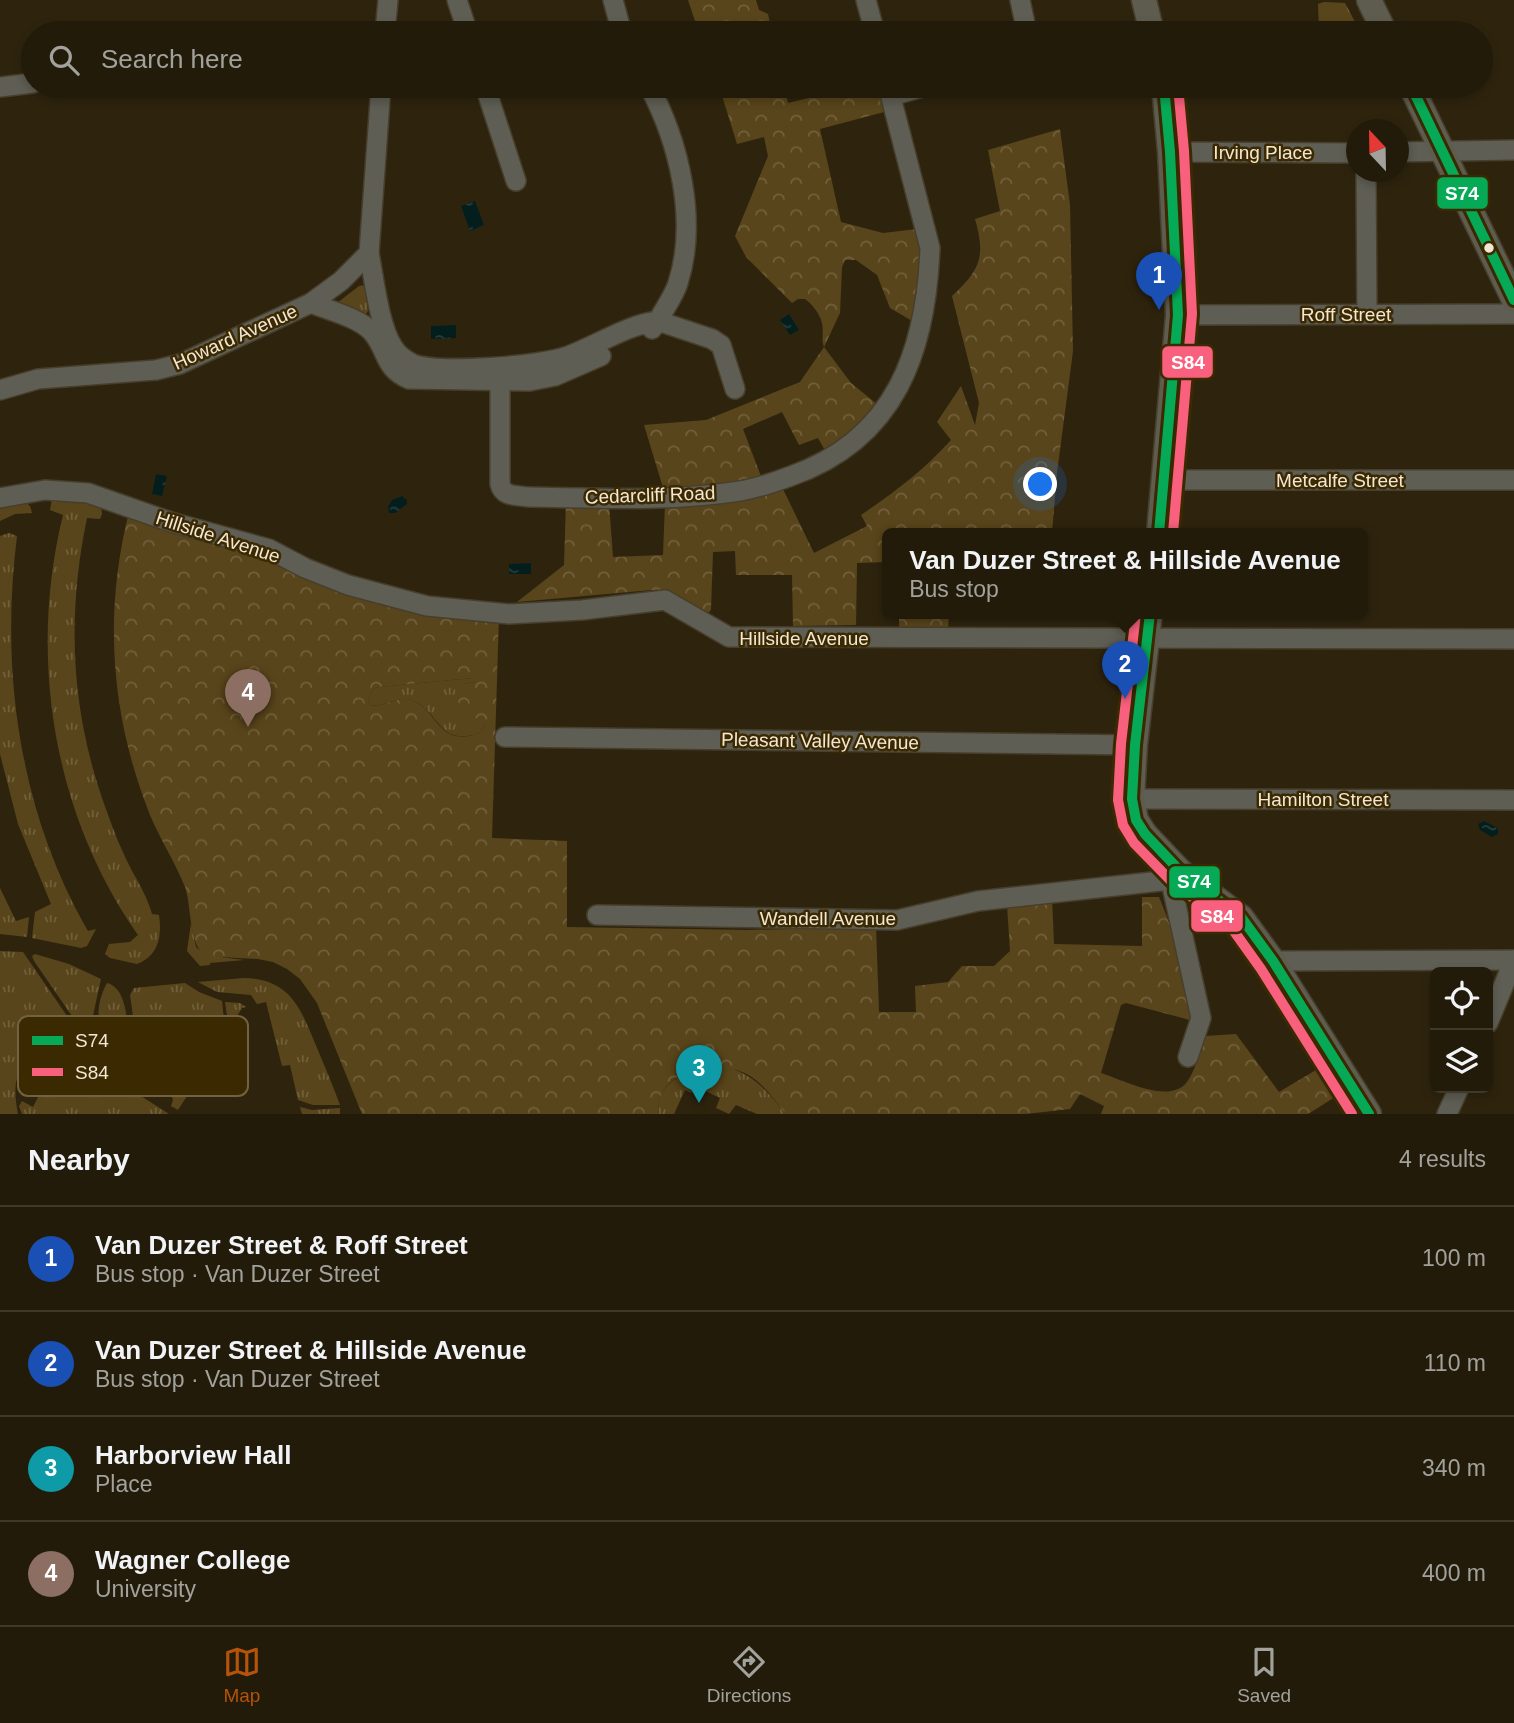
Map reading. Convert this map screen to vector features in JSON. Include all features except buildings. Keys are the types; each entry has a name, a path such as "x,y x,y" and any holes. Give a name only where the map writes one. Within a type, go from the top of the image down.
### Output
{"main road":[{"path":"1144,0 1149,21"},
{"path":"1369,0 1379,21"},
{"path":"1160,528 1166,480 1178,315 1165,98"},
{"path":"1417,98 1514,300"},
{"path":"1149,619 1135,745 1132,799 1136,820 1145,834 1180,871 1241,917 1273,961 1369,1114"}],"street":[{"path":"386,21 388,0"},
{"path":"457,0 464,21"},
{"path":"613,0 619,21"},
{"path":"866,0 871,21"},
{"path":"1020,0 1024,21"},
{"path":"0,87 21,84"},
{"path":"380,98 369,253 382,337"},
{"path":"489,98 516,181"},
{"path":"654,98 671,137 686,221 683,261 677,286 658,321"},
{"name":"Cedarcliff Road","path":"500,375 499,484 506,494 528,497 676,498 742,491 772,483 837,456 861,436 886,409 901,385 912,360 925,303 930,248 892,98"},
{"path":"1409,151 1514,150"},
{"name":"Irving Place","path":"1170,152 1346,153"},
{"path":"1366,182 1367,314"},
{"name":"Howard Avenue","path":"0,390 38,379 156,370 180,364 311,303 341,281 369,253"},
{"path":"311,303 363,324 413,364 500,375 530,382 644,323 658,321 712,339 722,345 735,389"},
{"name":"Roff Street","path":"1178,315 1514,314"},
{"name":"Metcalfe Street","path":"1166,480 1514,480"},
{"name":"Hillside Avenue","path":"0,498 45,489 88,493 171,522 268,549 305,568 348,585 391,598 467,611 552,613 665,600 729,638 1514,639"},
{"name":"Pleasant Valley Avenue","path":"505,737 1135,745"},
{"name":"Hamilton Street","path":"1132,799 1514,800"},
{"path":"1180,871 1173,891 1201,1018 1188,1057"},
{"name":"Wandell Avenue","path":"597,915 897,920 978,901 1161,881 1180,871"},
{"path":"1273,961 1514,960 1509,986 1493,1014"},
{"path":"1447,1114 1457,1093"}],"green space":[{"path":"688,0 756,0 759,10 768,14 769,21 695,21"},
{"path":"1345,3 1355,21 1319,21 1318,4"},
{"path":"723,98 787,98 788,103 809,98 881,98 884,112 820,129 841,222 883,233 917,229 923,250 914,322 890,308 877,275 856,260 845,260 842,267 840,313 824,347 822,323 813,306 805,299 792,303 746,257 735,236 768,156 764,137 737,144"},
{"path":"1060,129 1070,205 1073,351 1052,528 882,528 882,562 857,563 856,625 793,626 792,575 736,575 735,551 713,552 711,610 706,615 667,591 517,602 564,565 566,502 609,503 613,557 663,555 665,504 782,487 814,553 867,526 861,515 909,480 951,440 937,422 961,386 975,425 979,403 952,296 969,278 978,262 980,243 975,219 1000,211 988,150"},
{"path":"365,285 368,311 365,316 337,303 359,286"},
{"path":"824,347 851,383 878,405 866,421 827,454 818,438 799,445 782,412 743,429 762,479 664,491 644,425 706,420 800,382"},
{"path":"57,497 101,505 100,519 87,518 80,556 76,593 76,666 86,739 107,812 152,914 159,915 157,944 150,956 137,964 110,958 105,954 109,944 130,942 138,935 109,888 86,838 68,786 56,733 49,678 48,624 53,569 63,515 50,510 52,499"},
{"path":"23,500 30,506 32,513 15,514 0,521 0,503"},
{"path":"129,512 248,547 345,593 369,601 393,606 499,616 492,838 567,841 567,927 747,930 876,927 879,1012 916,1012 915,986 948,982 962,966 994,966 1010,951 1007,905 1052,897 1054,944 1142,946 1142,897 1159,897 1185,975 1190,1020 1126,1003 1121,1005 1101,1073 1146,1089 1179,1089 1190,1077 1206,1036 1236,1034 1279,1092 1326,1064 1343,1092 1308,1114 1101,1114 1104,1106 1080,1094 1070,1109 1025,1114 786,1114 755,1079 730,1068 716,1067 687,1073 675,1079 665,1088 659,1100 659,1114 362,1114 317,1003 300,979 273,962 205,956 196,942 185,887 150,815 137,778 119,703 114,627 121,551","holes":["475,679 474,682 455,690 463,709 470,716 480,719 484,725 475,735 452,735 422,706 408,699 376,705 370,705 368,701 373,689 379,687"]},
{"path":"9,533 17,536 11,637 20,737 44,834 62,881 88,931 96,929 87,946 81,948 32,938 35,912 51,904 18,824 0,754 0,536"},
{"path":"899,619 949,619 948,630 899,627"},
{"path":"476,679 474,682 464,684 484,725 475,735 453,735 422,706 408,699 376,705 370,705 368,701 373,689 379,687"},
{"path":"0,888 16,921 29,917 27,937 0,934"},
{"path":"191,923 196,947 205,955 244,960 200,966 187,951"},
{"path":"0,951 23,952 67,1016 18,1016 18,1114 0,1114"},
{"path":"35,954 69,964 101,979 93,1016 72,1016 32,956"},
{"path":"244,978 273,984 284,991 300,1009 340,1105 313,1105 298,1100 290,1065 282,1066 266,1002 257,1004 251,995 217,992 198,982"},
{"path":"107,983 114,987 123,1000 126,1016 99,1016 100,999"},
{"path":"185,983 222,1001 224,1016 133,1016 130,995 134,988"},
{"path":"225,1002 240,1003 246,1007 242,1008 237,1016 227,1016"},
{"path":"725,1066 753,1079 786,1114 757,1114 736,1105 729,1114 716,1108 720,1098 695,1086 691,1093 685,1090 674,1114 659,1114 659,1102 670,1083 690,1072"},
{"path":"38,1096 141,1096 169,1114 22,1114 19,1106 22,1101 33,1107"},
{"path":"172,1096 187,1096 178,1110 171,1106"},
{"path":"300,1107 312,1110 340,1108 340,1114 302,1114"}],"water":[{"path":"475,201 484,225 470,231 461,206"},
{"path":"789,314 799,330 790,335 780,320"},
{"path":"456,325 456,338 431,339 431,326"},
{"path":"156,474 167,476 162,496 152,494"},
{"path":"402,496 407,500 407,504 395,513 389,513 388,507 392,500"},
{"path":"531,563 531,574 509,574 509,564"},
{"path":"1484,821 1498,828 1498,834 1492,837 1480,830 1478,824"}],"transit line":[{"name":"S74","path":"1159,528 1178,315 1165,98"},
{"name":"S84","path":"1173,528 1192,314 1179,98"},
{"name":"S74","path":"1417,98 1514,300"},
{"name":"S84","path":"1135,619 1121,744 1118,800 1123,825 1134,843 1171,881 1231,927 1261,969 1352,1114"},
{"name":"S74","path":"1149,619 1135,745 1132,799 1136,820 1145,834 1180,871 1241,917 1273,961 1369,1114"}],"place":[{"name":"Van Duzer Street & Roff Street","path":"1159,310"},
{"name":"Van Duzer Street & Hillside Avenue","path":"1125,699"},
{"name":"Wagner College","path":"248,727"},
{"name":"Harborview Hall","path":"699,1103"}]}
